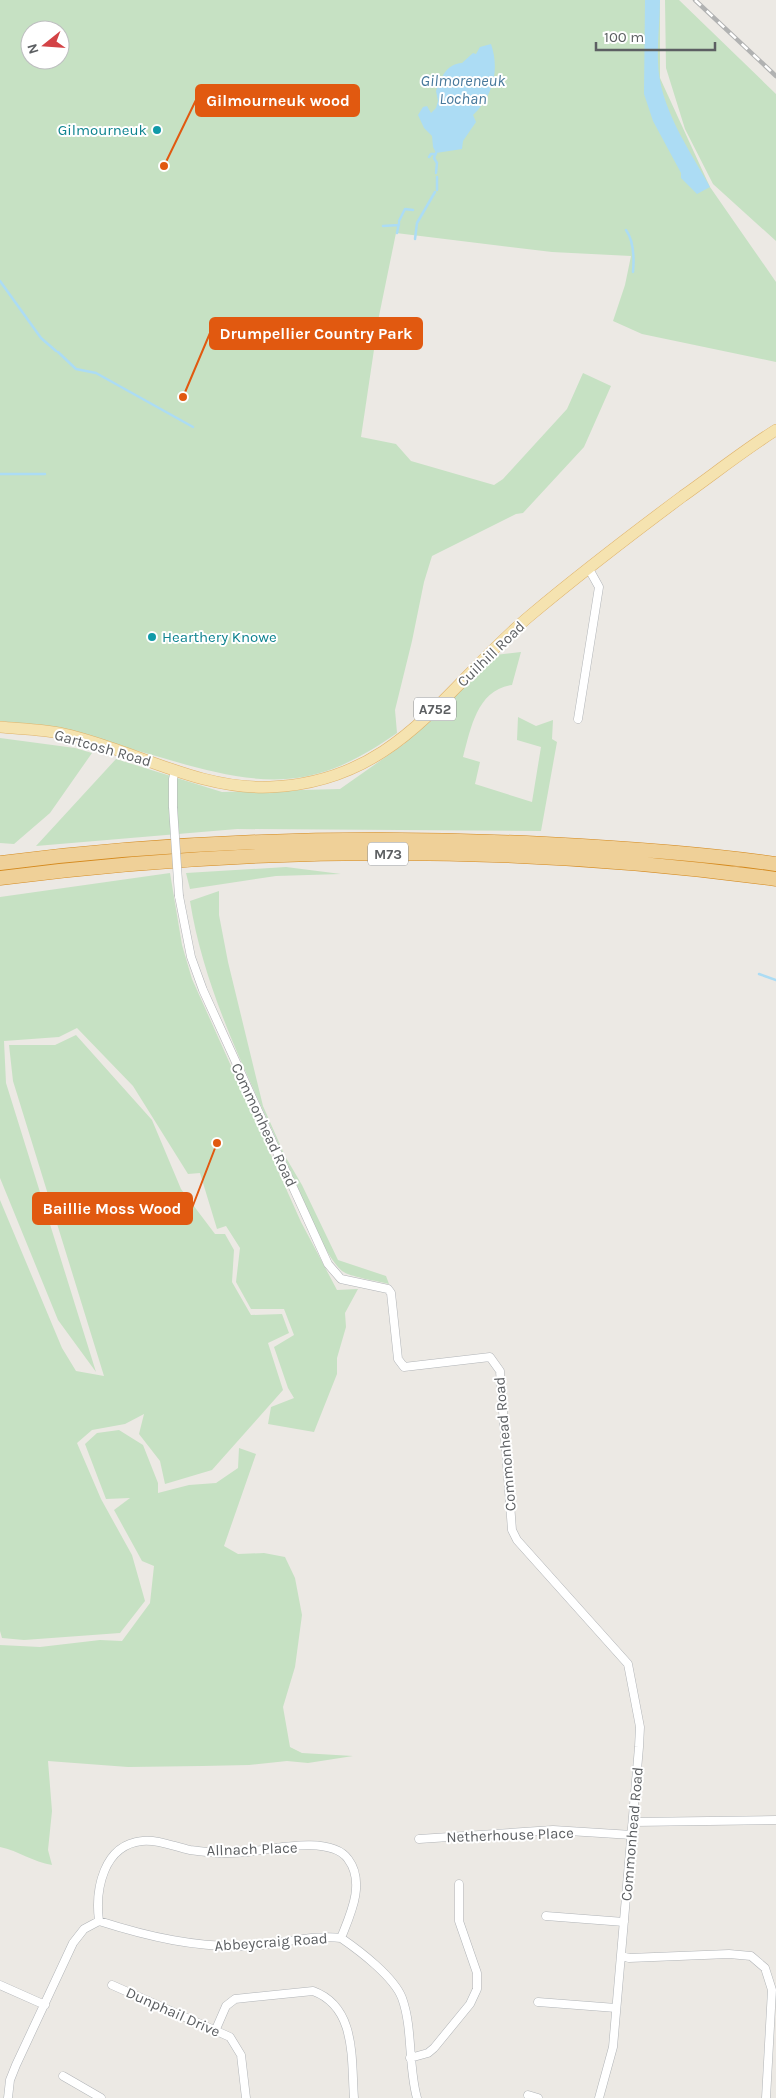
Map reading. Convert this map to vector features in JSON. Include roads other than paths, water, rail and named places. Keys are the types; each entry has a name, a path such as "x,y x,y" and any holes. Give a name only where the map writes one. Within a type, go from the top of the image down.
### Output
{"highway":[{"name":"M73","path":"0,864 151,848 293,840 376,839 467,840 630,848 776,864"},
{"name":"M73","path":"0,878 112,865 212,858 421,854 616,862 776,879"}],"main road":[{"name":"Cuilhill Road","path":"175,770 225,783 271,787 307,783 360,766 392,748 417,727 499,643 648,522 776,430"},
{"name":"Gartcosh Road","path":"0,727 63,733 175,770"}],"street":[{"path":"578,720 599,587 589,569"},
{"name":"Commonhead Road","path":"175,770 173,779 173,807 180,896 191,957 203,990 328,1264 341,1279 388,1289 391,1293 400,1364 404,1367 490,1357 500,1372 512,1530 517,1540 628,1664 640,1727 634,1822 611,2059 599,2098"},
{"path":"634,1822 776,1820"},
{"name":"Netherhouse Place","path":"418,1839 554,1830 632,1835"},
{"name":"Allnach Place","path":"99,1921 98,1900 102,1877 115,1854 130,1844 154,1841 192,1850 218,1853 322,1846 342,1852 349,1859 354,1872 354,1902 341,1938"},
{"path":"410,2058 428,2053 434,2048 470,2004 477,1988 477,1973 459,1921 459,1884"},
{"path":"546,1916 624,1922"},
{"path":"8,2098 13,2072 73,1943 84,1929 99,1921"},
{"name":"Abbeycraig Road","path":"99,1921 144,1935 203,1946 250,1946 341,1938 397,1988 404,2007 417,2098"},
{"path":"621,1956 629,1958 729,1954 751,1956 765,1968 772,1990 766,2098"},
{"path":"0,1985 45,2005"},
{"name":"Dunphail Drive","path":"112,1985 216,2029 230,2037 239,2048 246,2098"},
{"path":"216,2029 226,2006 235,1999 313,1991 323,1994 339,2010 348,2028 354,2098"},
{"path":"538,2002 616,2008"},
{"path":"63,2076 101,2098"},
{"path":"767,2085 776,2084"},
{"path":"528,2095 538,2098"}],"water":[{"path":"645,0 660,0 658,62 660,79 669,111 676,127 710,187 697,194 681,178 681,173 653,121 644,94"},
{"name":"Gilmoreneuk Lochan","path":"491,44 494,54 495,73 486,100 473,115 476,122 463,141 462,149 436,153 433,147 432,136 424,128 418,115 423,107 427,106 431,113 436,108 438,101 436,91 448,69 462,63 473,53 476,54 480,47"}],"waterway":[{"path":"436,153 434,158 437,163 436,173"},
{"path":"429,157 431,154 435,154"},
{"path":"437,177 437,190"},
{"path":"415,239 417,223 435,192"},
{"path":"399,221 405,209 413,210"},
{"path":"397,233 399,223"},
{"path":"383,226 399,225"},
{"path":"626,230 632,245 633,272"},
{"path":"0,281 41,338 56,351"},
{"path":"58,352 76,369 96,373 193,427"},
{"path":"0,474 45,474"},
{"path":"759,974 776,980"}],"railway":[{"path":"695,0 776,76"}],"place":[{"name":"Gilmourneuk","path":"157,130"},
{"name":"Gilmourneuk wood","path":"164,166"},
{"name":"Drumpellier Country Park","path":"183,397"},
{"name":"Hearthery Knowe","path":"152,637"},
{"name":"Baillie Moss Wood","path":"217,1143"}]}
